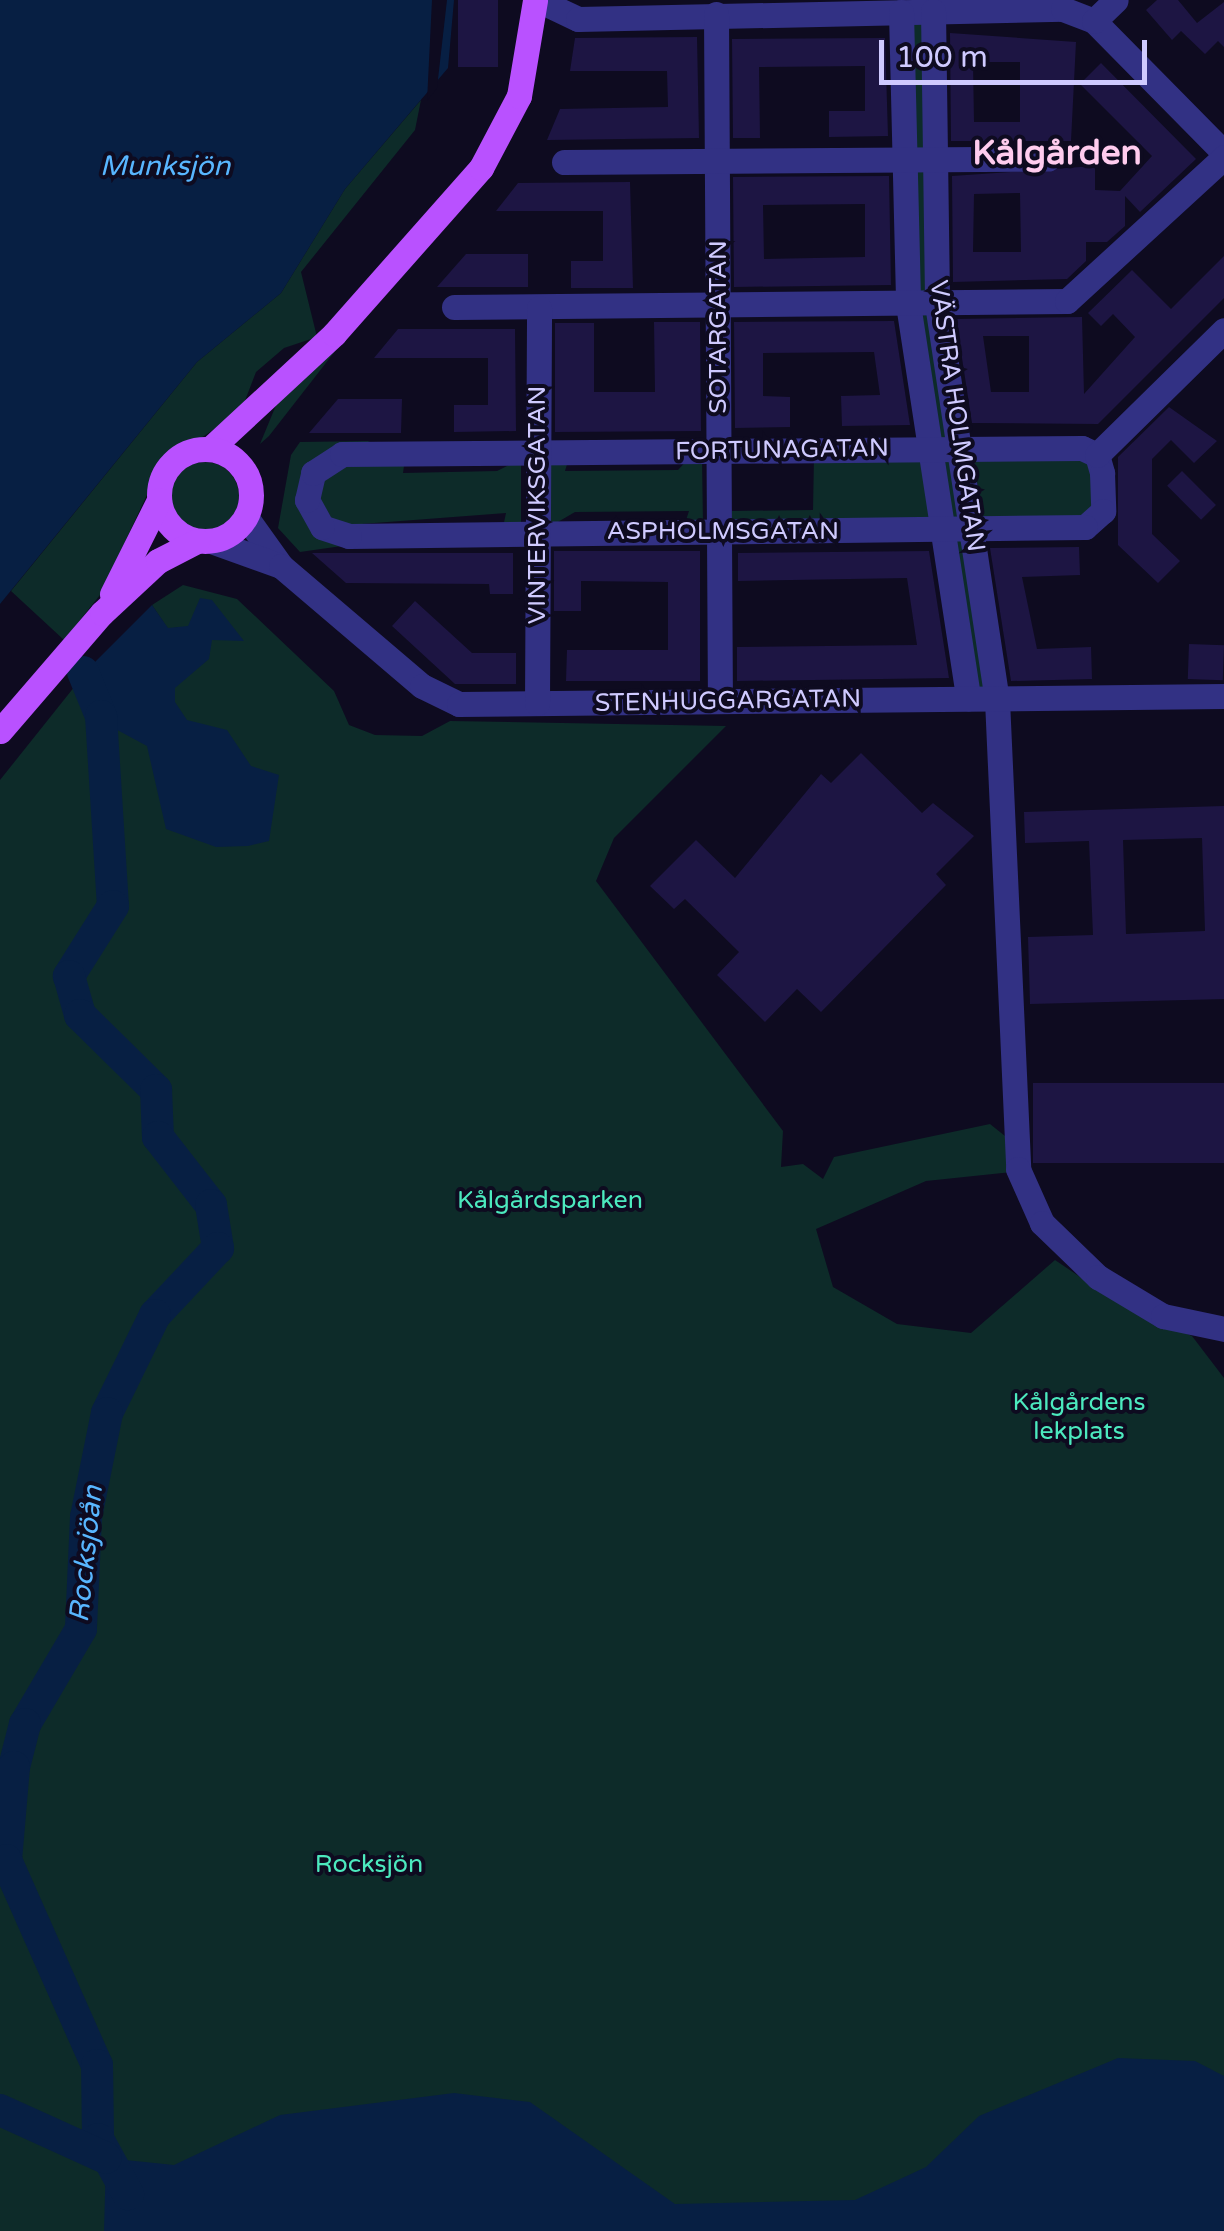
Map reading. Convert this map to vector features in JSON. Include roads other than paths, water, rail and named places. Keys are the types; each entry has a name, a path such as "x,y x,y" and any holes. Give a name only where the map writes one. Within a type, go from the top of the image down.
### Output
{"main road":[{"path":"102,613 158,500 167,468 210,449 269,393 481,168 519,96 536,0"},
{"path":"240,466 269,393"},
{"path":"0,731 102,613 158,560 204,541 246,516 250,486 240,466 210,449"},
{"path":"158,500 171,527 204,541"}],"street":[{"path":"454,307 1076,300 1224,155 1094,21 1063,9 1023,5 933,12 578,19 536,0"},
{"path":"1094,21 1116,0"},
{"name":"VÄSTRA HOLMGATAN","path":"901,12 908,304 968,698"},
{"name":"VÄSTRA HOLMGATAN","path":"933,12 936,304 962,448 996,707 1012,1112 1029,1199 1098,1277 1163,1316 1224,1329"},
{"name":"SOTARGATAN","path":"716,14 720,160 720,701"},
{"path":"564,162 1048,158"},
{"name":"VINTERVIKSGATAN","path":"538,308 538,703"},
{"path":"1097,455 1224,330"},
{"name":"FORTUNAGATAN","path":"307,490 319,465 342,454 962,448 1097,455"},
{"name":"ASPHOLMSGATAN","path":"307,490 315,519 339,535 1093,524 1103,511 1097,455"},
{"name":"STENHUGGARGATAN","path":"246,516 281,566 444,700 538,703 968,698 996,707 1224,696"},
{"name":"STENHUGGARGATAN","path":"204,541 281,566"}],"water":[{"name":"Munksjön","path":"0,0 454,0 448,68 345,189 281,293 197,362 0,604"},
{"path":"200,598 212,600 244,641 212,640 209,659 175,688 175,702 187,720 227,730 251,766 279,775 269,841 216,847 166,829 147,746 95,718 73,684 152,605 168,628 188,626"},
{"path":"1118,2058 1195,2061 1224,2076 1224,2231 104,2231 106,2158 174,2165 280,2115 454,2093 530,2102 675,2204 855,2200 926,2167 979,2116"}],"waterway":[{"name":"Rocksjöån","path":"83,672 101,716 113,906 69,976 80,1015 156,1090 158,1137 211,1205 218,1248 155,1315 107,1413 86,1517 81,1629 25,1724 14,1767 6,1860 97,2065 98,2139 128,2194"},
{"path":"0,2110 106,2158"}],"district":[{"name":"Kålgården","path":"1057,153"}],"park label":[{"name":"Kålgårdsparken","path":"550,1200"},
{"name":"Kålgårdens lekplats","path":"1079,1418"},
{"name":"Rocksjön","path":"369,1864"}]}
